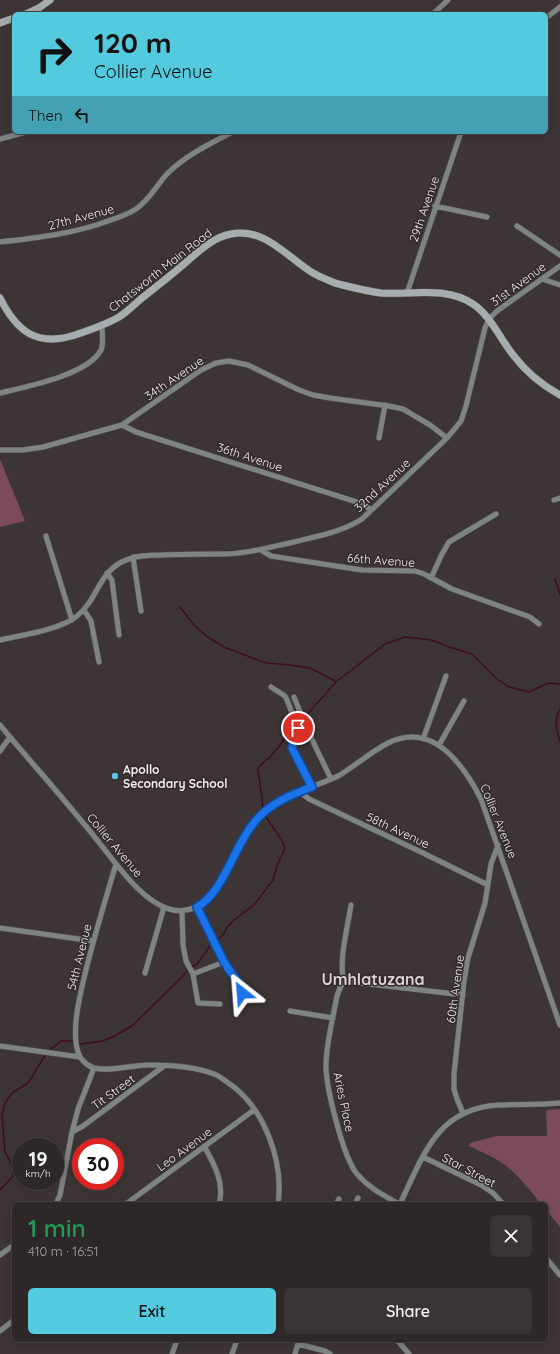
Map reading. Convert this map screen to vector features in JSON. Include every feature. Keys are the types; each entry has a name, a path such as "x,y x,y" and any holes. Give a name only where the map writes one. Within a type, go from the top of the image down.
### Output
{"street":[{"path":"30,12 50,0"},
{"path":"435,12 448,0"},
{"path":"548,16 560,7"},
{"path":"0,23 12,19"},
{"path":"0,139 19,134"},
{"name":"27th Avenue","path":"0,242 28,239 78,230 125,215 136,209 145,201 177,164 191,154 228,134"},
{"name":"29th Avenue","path":"407,293 460,134"},
{"path":"435,206 486,217"},
{"path":"517,226 560,255"},
{"name":"Chatsworth Main Road","path":"0,298 9,315 17,325 30,334 50,339 65,338 102,326 120,316 209,243 221,236 243,232 263,238 314,274 335,282 379,293 438,293 455,295 466,299 489,319 514,357 526,370 542,384 560,395"},
{"name":"31st Avenue","path":"489,319 497,311 560,266"},
{"path":"542,279 560,285"},
{"name":"32nd Avenue","path":"0,640 61,625 72,620 84,610 100,583 108,573 118,564 133,558 167,555 224,554 261,550 335,531 348,527 362,519 447,438 461,421 489,319"},
{"path":"0,393 38,385 61,377 88,363 101,350 103,340 102,326"},
{"name":"34th Avenue","path":"0,450 22,450 43,447 122,426 191,376 222,361 229,361 248,366 298,390 313,395 396,407 411,413 447,438"},
{"path":"378,438 386,405"},
{"name":"36th Avenue","path":"122,426 136,432 363,504 371,510"},
{"path":"554,500 560,498"},
{"path":"431,578 449,542 496,514"},
{"path":"46,536 72,620"},
{"name":"66th Avenue","path":"261,550 271,556 362,570 415,571 452,589 530,617 539,624"},
{"path":"133,558 141,611"},
{"path":"108,573 112,580 119,635"},
{"path":"84,610 91,621 98,662"},
{"path":"423,739 446,676"},
{"path":"271,687 285,696 295,720 299,733 292,744 292,748 312,787"},
{"path":"294,697 301,716 331,779"},
{"path":"439,745 464,701"},
{"name":"Collier Avenue","path":"0,724 75,812 116,864 138,888 164,907 182,911 197,907 209,899 216,890 244,838 257,820 276,803 286,797 331,779 398,739 409,737 423,739 439,745 448,751 456,760 472,782 481,799 560,1025"},
{"path":"0,751 10,737"},
{"name":"58th Avenue","path":"301,791 309,799 488,885"},
{"name":"60th Avenue","path":"463,1113 454,1089 454,1074 464,981 468,958 485,903 491,864 498,845"},
{"name":"54th Avenue","path":"80,1057 76,1036 79,1000 93,941 116,864"},
{"path":"351,905 342,959 342,975 344,981 463,995"},
{"path":"145,973 164,907"},
{"path":"197,907 224,962 238,981 242,993 242,1002"},
{"path":"182,911 183,945 186,961 194,974 198,1003 220,1004"},
{"path":"0,928 93,941"},
{"path":"194,974 224,962"},
{"name":"Aries Place","path":"344,981 337,996 327,1051 326,1076 346,1155 356,1173 365,1182 380,1195 395,1202"},
{"path":"290,1011 333,1018"},
{"path":"0,1046 80,1057 89,1066 94,1068 148,1065 199,1069 215,1074 231,1084 240,1093 254,1110 269,1137 275,1154 279,1183 278,1202"},
{"name":"Tit Street","path":"72,1132 83,1126 164,1066"},
{"path":"57,1202 60,1196 72,1132 78,1109 94,1068"},
{"path":"400,1202 423,1157 438,1132 463,1113 498,1105 560,1103"},
{"name":"Leo Avenue","path":"129,1202 254,1110"},
{"path":"204,1146 216,1167 221,1190 219,1202"},
{"name":"Star Street","path":"423,1157 480,1185 493,1193 501,1202"},
{"path":"356,1202 358,1198"},
{"path":"0,1255 12,1246"},
{"path":"548,1260 560,1275"},
{"path":"0,1330 12,1321"},
{"path":"172,1354 175,1342"},
{"path":"232,1354 236,1342"},
{"path":"295,1354 299,1342 330,1354"},
{"path":"399,1342 409,1354"}],"shaded area":[{"path":"0,459 25,521 0,527"},
{"path":"560,1109 560,1227 548,1212 548,1202 539,1202 524,1183 505,1165 469,1146 470,1143 496,1136 547,1136 546,1110"}],"waterway":[{"path":"555,579 560,594"},
{"path":"180,607 194,625 209,638 224,647 266,663 310,668 335,681"},
{"path":"297,722 304,718 336,682 385,644 405,637 432,640 472,654 497,679 509,687 529,692 546,684 560,684"},
{"path":"560,709 556,725 560,741"},
{"path":"263,807 258,769 286,738 294,725"},
{"path":"191,967 197,964 212,943 222,936 228,926 235,919 254,905 273,880 285,848 281,839 266,817"},
{"path":"49,1051 61,1041 72,1041 81,1044 102,1041 113,1037 132,1026 184,975 188,969"},
{"path":"0,1190 13,1176 14,1169 5,1152 2,1115 5,1103 12,1093 28,1083 46,1054"}],"place":[{"name":"Apollo Secondary School","path":"115,776"}],"district":[{"name":"Umhlatuzana","path":"373,979"}],"route":[{"path":"242,993 238,981 224,962 197,907 209,899 216,890 252,825 276,803 286,797 312,787 292,748 292,744 299,733 298,728"}]}
